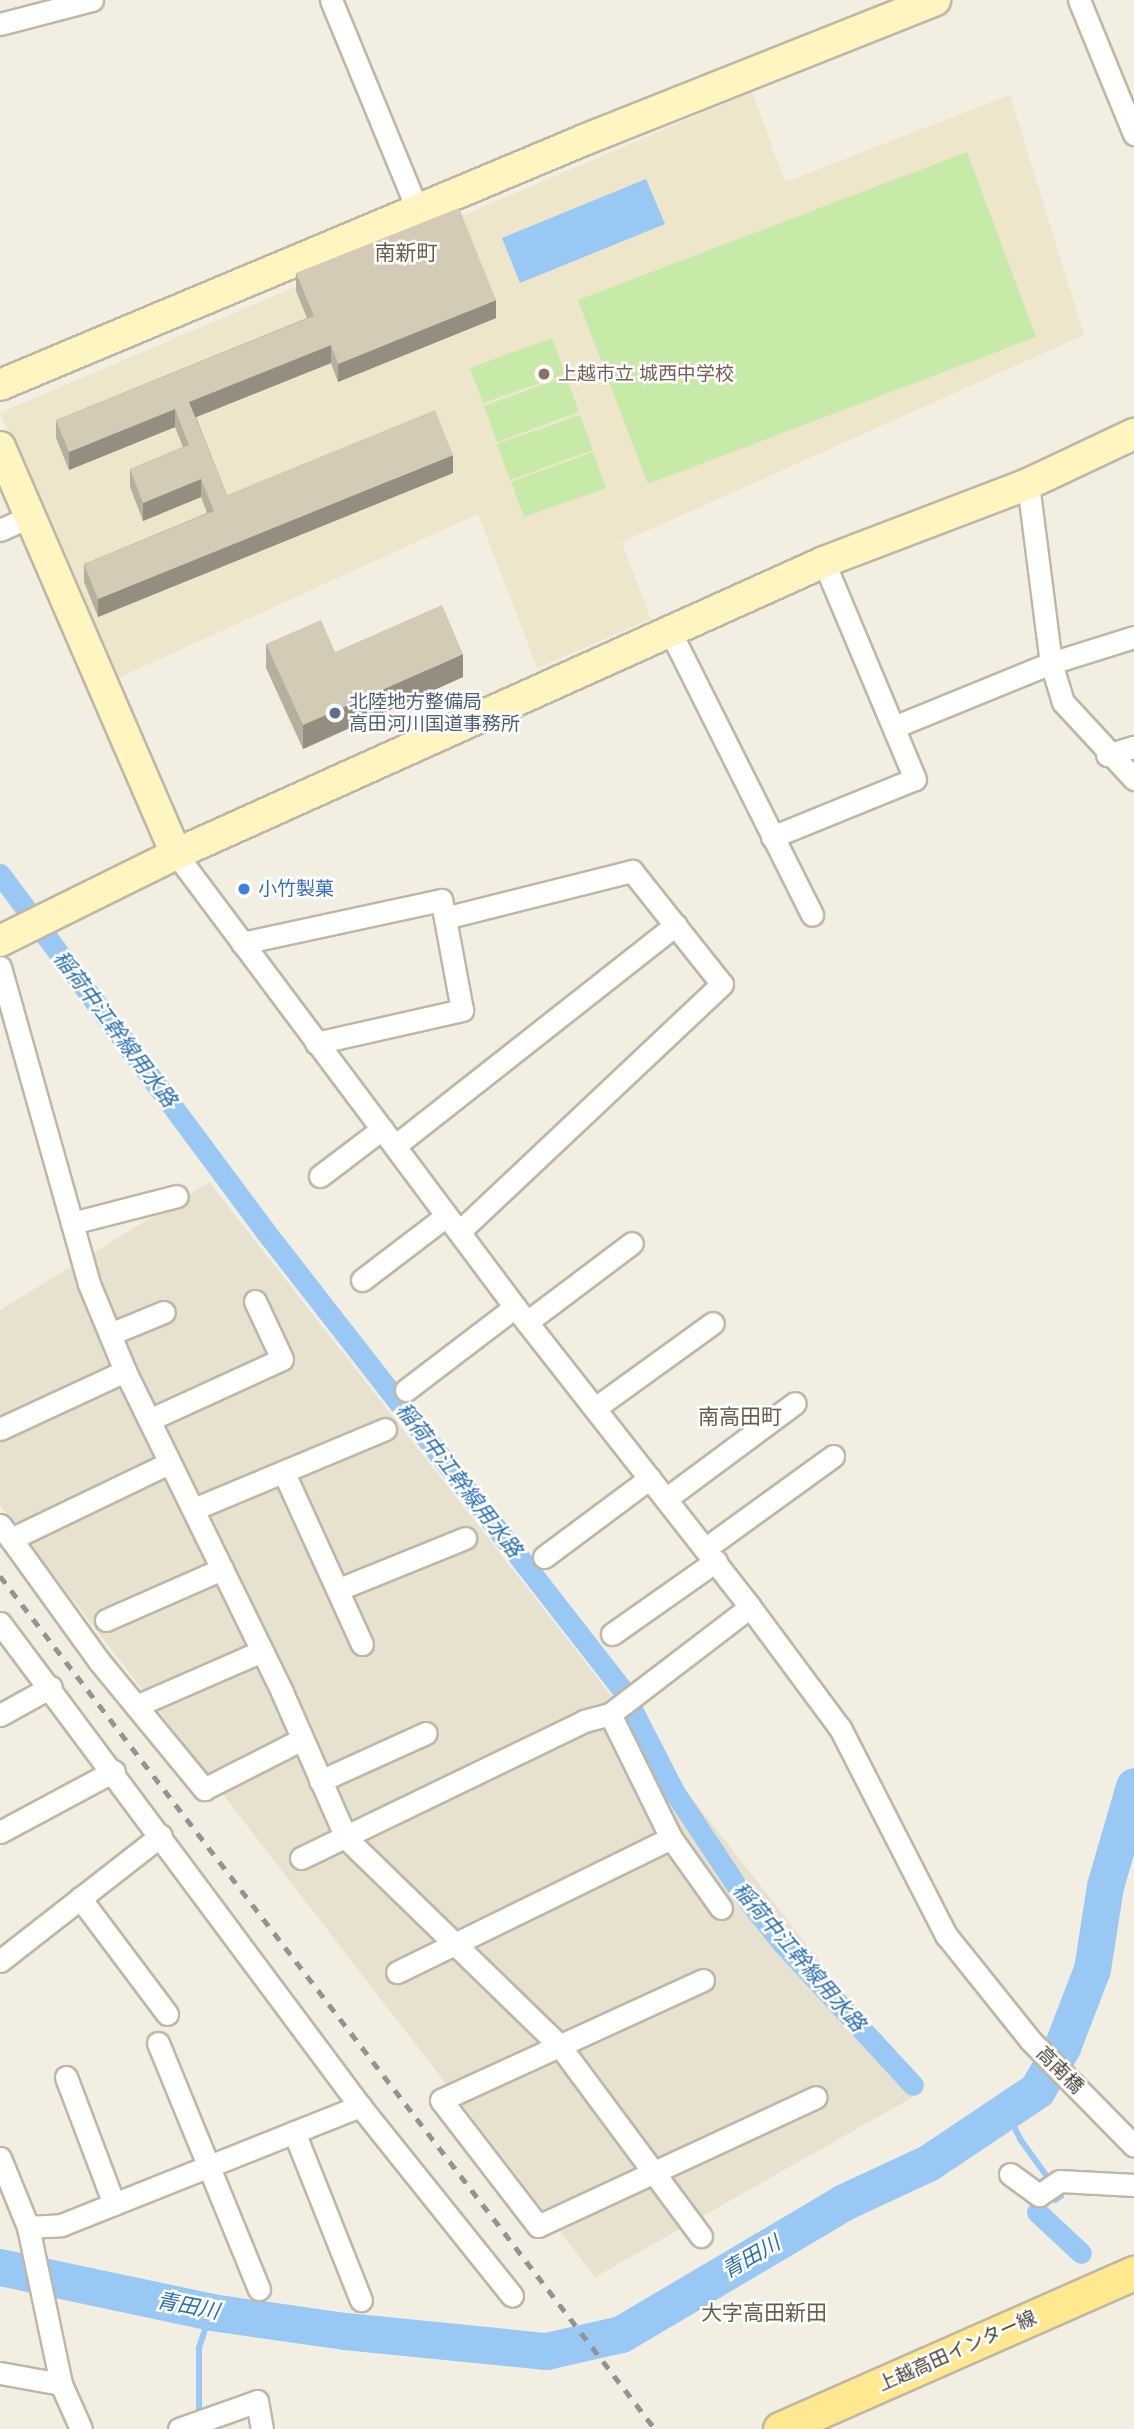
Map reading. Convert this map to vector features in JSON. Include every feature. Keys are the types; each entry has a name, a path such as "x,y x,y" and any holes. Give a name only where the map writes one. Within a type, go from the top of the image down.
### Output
{"main road":[{"name":"上越高田インター線","path":"780,2429 1134,2273"}],"street":[{"path":"0,24 92,0"},
{"path":"331,0 418,211"},
{"path":"0,385 935,0"},
{"path":"1079,0 1134,134"},
{"path":"0,941 176,855 824,562 1028,484 1134,434"},
{"path":"0,447 176,855"},
{"path":"1028,484 1051,663 1063,702 1107,755 1134,779"},
{"path":"0,530 29,517"},
{"path":"772,837 915,779 824,562"},
{"path":"671,633 812,915"},
{"path":"894,727 1051,663 1134,637"},
{"path":"1107,755 1134,747"},
{"name":"高南橋","path":"176,855 521,1315 667,1498 840,1728 946,1935 1030,2040 1134,2146"},
{"path":"362,1280 452,1224 722,985 632,871 445,918"},
{"path":"242,943 441,900 462,1010 316,1043"},
{"path":"320,1176 389,1137 676,925"},
{"path":"0,967 89,1284 125,1371 262,1651 346,1838 559,2045 701,2236"},
{"path":"72,1223 177,1196"},
{"path":"406,1390 632,1243"},
{"path":"149,1420 282,1359 255,1301"},
{"path":"110,1334 164,1312"},
{"path":"595,1408 713,1323"},
{"path":"0,1429 125,1371"},
{"path":"667,1498 795,1403"},
{"path":"194,1509 385,1429"},
{"path":"612,1634 833,1456"},
{"path":"169,1463 6,1532 136,1706 204,1789 302,1739"},
{"path":"284,1473 362,1644"},
{"path":"544,1558 650,1478"},
{"path":"339,1589 465,1538"},
{"path":"106,1620 222,1569"},
{"path":"301,1858 584,1721 610,1714 750,1607"},
{"path":"0,1623 114,1771 360,2106 512,2296"},
{"path":"136,1706 262,1651"},
{"path":"0,1715 51,1687"},
{"path":"610,1714 671,1838 721,1908"},
{"path":"320,1781 426,1733"},
{"path":"0,1832 114,1771"},
{"path":"0,1961 161,1835"},
{"path":"397,1972 671,1838"},
{"path":"80,1898 167,2014"},
{"path":"703,1980 441,2100 538,2226 816,2097"},
{"path":"158,2043 206,2167 259,2288"},
{"path":"66,2077 114,2204"},
{"path":"28,2227 61,2225 360,2106"},
{"path":"294,2132 361,2300"},
{"path":"0,2158 28,2227 61,2384 81,2429"},
{"path":"1010,2174 1039,2195 1053,2186 1134,2185"},
{"path":"0,2373 61,2384"},
{"path":"179,2429 257,2401 262,2429"}],"shaded area":[{"name":"上越市立 城西中学校","path":"752,92 785,182 1010,95 1084,335 622,542 651,619 537,668 478,514 118,678 0,413"},
{"path":"209,1182 922,2092 595,2277 0,1505 0,1310"}],"green space":[{"path":"967,152 1036,337 648,484 578,300"},
{"path":"552,338 565,374 483,403 470,368"},
{"path":"566,376 579,412 497,442 484,406"},
{"path":"580,415 593,450 510,480 497,444"},
{"path":"593,452 606,488 524,517 511,482"}],"water":[{"path":"646,179 665,224 520,283 502,238"}],"building":[{"path":"459,208 496,300 338,364 331,345 189,402 227,495 435,410 453,455 98,599 84,564 214,511 201,479 143,503 130,469 189,445 175,409 69,452 56,420 314,316 296,273"},
{"name":"北陸地方整備局 高田河川国道事務所","path":"442,605 463,654 303,725 266,644 321,620 335,652"}],"waterway":[{"name":"稲荷中江幹線用水路","path":"0,874 265,1231 621,1688 675,1793 738,1888 782,1943 913,2085"},
{"name":"青田川","path":"0,2267 211,2312 345,2331 546,2351 621,2334 844,2202 928,2163 1037,2090 1062,2047 1092,1969 1105,1886 1134,1786"},
{"path":"1006,2111 1020,2139 1061,2196 1055,2200"},
{"name":"稲荷中江幹線用水路","path":"1037,2212 1042,2208"},
{"name":"稲荷中江幹線用水路","path":"1037,2212 1081,2253"},
{"path":"199,2414 199,2348 211,2312"}],"railway":[{"path":"0,1576 655,2429"}],"place":[{"name":"上越市立 城西中学校","path":"544,374"},
{"name":"北陸地方整備局 高田河川国道事務所","path":"335,713"},
{"name":"小竹製菓","path":"244,889"}],"district":[{"name":"南新町","path":"406,253"},
{"name":"南高田町","path":"740,1417"},
{"name":"大字高田新田","path":"764,2313"}]}
